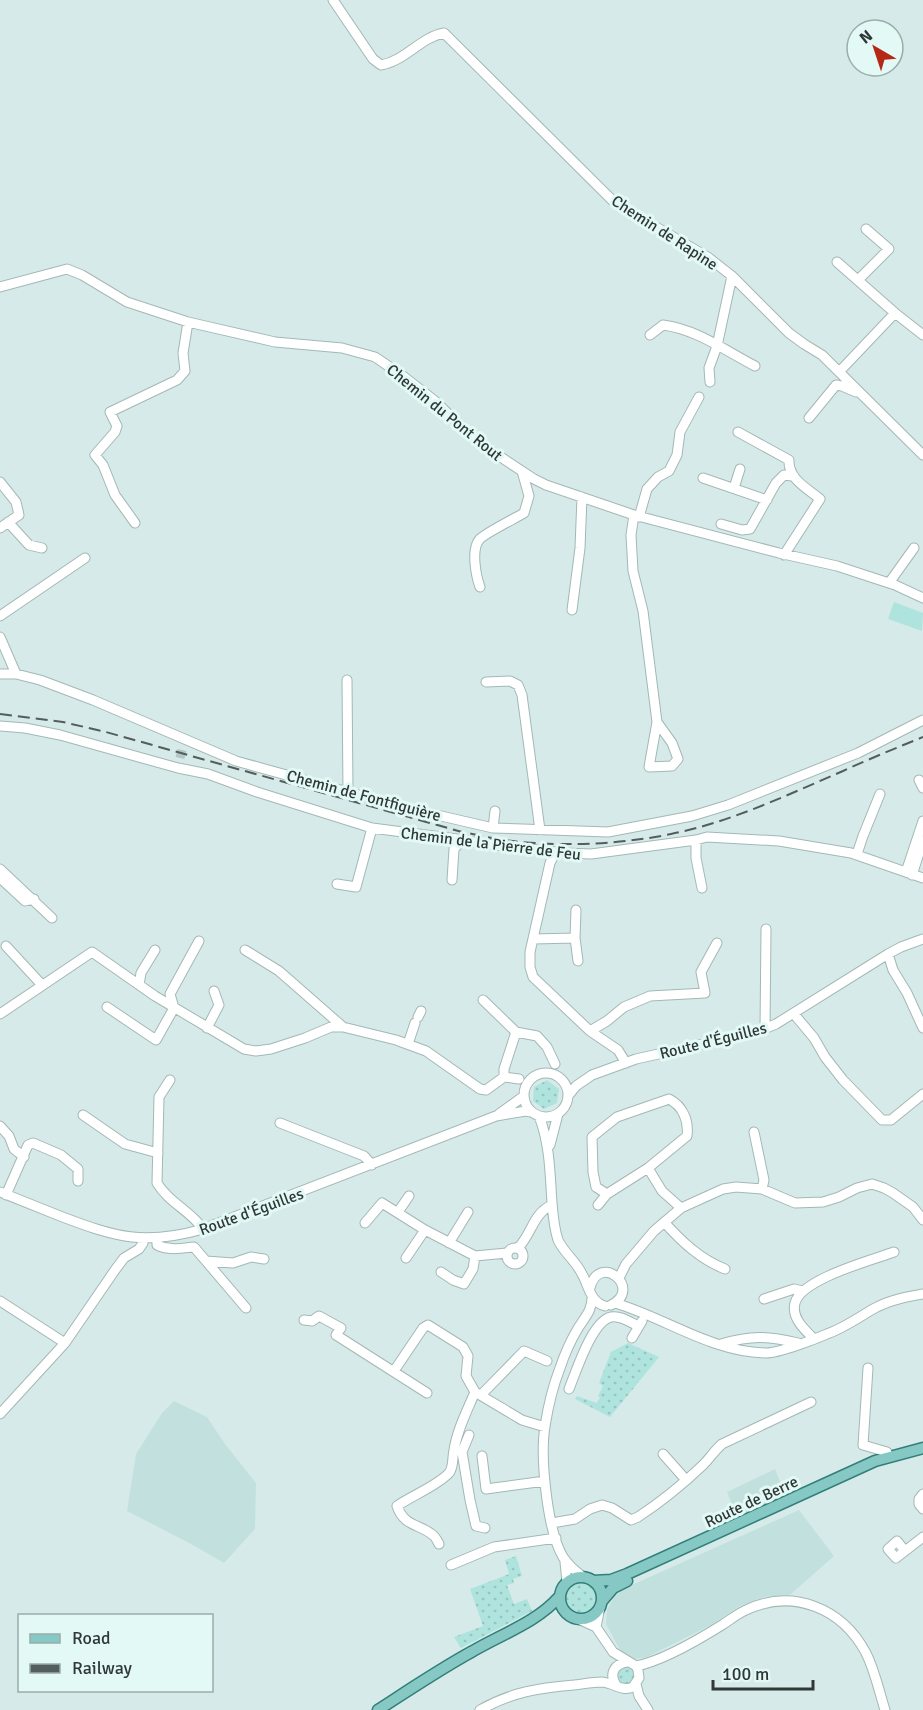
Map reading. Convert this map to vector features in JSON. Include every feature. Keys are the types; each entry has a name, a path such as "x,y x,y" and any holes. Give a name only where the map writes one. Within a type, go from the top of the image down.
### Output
{"main road":[{"name":"Route de Berre","path":"588,1579 611,1580 627,1574 888,1456 923,1448"},
{"name":"Route de Berre","path":"601,1604 619,1584 873,1468 923,1454"},
{"path":"378,1710 456,1661 526,1623 551,1606 559,1597 562,1588 574,1578 588,1579 599,1586 602,1593 601,1604 591,1617 578,1619 560,1613 526,1623"},
{"path":"559,1597 562,1610 567,1615"}],"street":[{"name":"Chemin de Rapine","path":"333,0 373,59 381,66 401,58 437,34 444,33 615,203 709,258 732,276 789,333 822,355 923,455"},
{"path":"858,280 889,249 866,229"},
{"path":"837,262 923,335"},
{"name":"Chemin du Pont Rout","path":"0,287 67,269 82,274 128,302 188,322 275,342 342,348 375,357 435,401 481,443 546,485 636,516 784,555 837,566 889,583 923,598"},
{"path":"710,382 709,368 717,346 732,276"},
{"path":"838,372 895,313"},
{"path":"135,523 116,495 103,465 95,455 115,432 117,426 110,412 177,380 185,371 183,353 188,322"},
{"path":"650,335 663,324 676,326 755,366"},
{"path":"809,418 836,385 861,394"},
{"path":"657,722 672,743 678,759 672,766 649,767 657,722 643,611 633,571 631,535 647,489 658,477 669,471 677,455 680,432 699,397"},
{"path":"738,432 789,460 792,476 820,499 784,555"},
{"path":"734,488 740,469"},
{"path":"480,587 476,576 475,549 479,539 524,513 529,496 522,471"},
{"path":"721,524 741,530 750,529 776,483 784,476 792,476"},
{"path":"703,478 767,500"},
{"path":"0,482 16,502 20,515 4,525 29,545 42,548"},
{"path":"572,610 582,497"},
{"path":"889,583 914,548"},
{"path":"0,616 85,558"},
{"path":"0,637 16,674"},
{"name":"Chemin de la Pierre de Feu","path":"0,674 16,674 40,680 93,700 181,754 208,774 372,828 555,853 591,854 707,837 779,841 857,854 923,878"},
{"path":"348,680 348,792"},
{"path":"486,682 510,681 518,686 522,695 540,830"},
{"name":"Chemin de Fontfiguière","path":"181,754 236,761 398,806 493,828 609,832 692,816 728,805 858,753 923,720"},
{"path":"0,726 25,728 181,754"},
{"path":"857,854 880,794"},
{"path":"493,828 495,811"},
{"path":"909,874 923,821"},
{"path":"337,884 356,887 372,828"},
{"path":"452,880 454,849 462,840"},
{"path":"696,840 696,858 702,888"},
{"path":"909,874 923,841"},
{"path":"555,853 550,863 530,952 530,968 534,977 590,1031 618,1050 626,1063"},
{"path":"0,869 52,918"},
{"path":"0,878 25,901 34,899"},
{"path":"576,910 574,938 578,962"},
{"path":"765,1029 766,929"},
{"path":"533,939 574,938"},
{"name":"Route d'Éguilles","path":"559,1077 592,1075 657,1053 765,1029 794,1014 888,954 923,939"},
{"path":"107,1007 156,1040 174,1008 170,994 199,941"},
{"path":"590,1031 624,1007 650,996 705,993 701,972 717,943"},
{"path":"6,946 42,985"},
{"path":"139,985 141,973 155,950"},
{"path":"245,950 279,971 343,1027"},
{"path":"2,1011 92,952 174,1008 244,1049 256,1051 282,1045 331,1027 343,1027 408,1044 426,1052 480,1089 486,1090 504,1077 531,1079 542,1074 559,1077 566,1085 568,1096 565,1106 555,1121 548,1150"},
{"path":"888,954 893,970 907,993 923,1028"},
{"path":"207,1028 219,1005 214,990"},
{"path":"483,1000 516,1032 537,1036 547,1047 555,1064"},
{"path":"794,1014 843,1080 882,1120 891,1120 923,1094"},
{"path":"408,1044 418,1017"},
{"path":"504,1077 504,1069 516,1032"},
{"name":"Route d'Éguilles","path":"568,1096 576,1086 592,1075"},
{"path":"519,1079 525,1092 526,1105 535,1114 548,1150 553,1217 558,1239 568,1257 581,1270 595,1302 634,1309 692,1336 740,1350 768,1353 801,1344 840,1329 900,1298 923,1294"},
{"path":"525,1092 531,1079"},
{"path":"170,1080 159,1097 157,1183 164,1194 196,1219 203,1230"},
{"name":"Route d'Éguilles","path":"496,1116 525,1092"},
{"path":"598,1205 607,1194 648,1168 687,1136 685,1114 676,1103 669,1099 617,1117 592,1137 596,1187 607,1194"},
{"name":"Route d'Éguilles","path":"3,1193 100,1231 143,1239 173,1237 203,1230 496,1116 526,1111 535,1114"},
{"path":"535,1114 552,1117 558,1114"},
{"path":"83,1115 125,1144 158,1154"},
{"path":"280,1123 364,1156 372,1165"},
{"path":"0,1126 9,1136 14,1149 24,1156"},
{"path":"754,1132 764,1180 762,1189"},
{"path":"3,1193 28,1145 33,1143 61,1155 78,1169 78,1181"},
{"path":"648,1168 662,1191 681,1208"},
{"path":"619,1278 626,1264 663,1222 681,1208 723,1189 736,1187 762,1189 795,1203 823,1202 872,1184 884,1188 913,1207 923,1220"},
{"path":"398,1212 409,1196"},
{"path":"913,1207 923,1202"},
{"path":"365,1223 382,1203 425,1230 475,1256 505,1257 514,1264 520,1263 523,1259 522,1247 540,1212 552,1205"},
{"path":"449,1243 468,1212"},
{"path":"663,1222 696,1254 725,1269"},
{"path":"406,1258 425,1230"},
{"path":"157,1238 157,1245 162,1248 194,1247 246,1308"},
{"path":"0,1414 65,1343 124,1258 139,1249 143,1239"},
{"path":"505,1257 513,1248 522,1247"},
{"path":"814,1339 801,1325 796,1314 795,1302 803,1291 816,1281 894,1252"},
{"path":"441,1272 464,1284 473,1269 475,1256"},
{"path":"206,1260 233,1263 250,1257 264,1259"},
{"path":"567,1582 564,1559 552,1524 545,1481 544,1427 560,1368 577,1330 592,1306 591,1281 596,1276 626,1264"},
{"path":"581,1270 596,1276"},
{"path":"608,1272 619,1278 623,1291 634,1309"},
{"path":"764,1299 794,1289 803,1291"},
{"path":"589,1312 620,1298 623,1291"},
{"path":"0,1301 65,1343"},
{"path":"632,1338 647,1315"},
{"path":"304,1320 312,1321 319,1316 328,1320 341,1328 336,1335 427,1393"},
{"path":"569,1389 586,1347 603,1321 612,1316 638,1326"},
{"path":"394,1371 423,1328 428,1325 463,1347 468,1356 466,1376 478,1394 522,1420 544,1427"},
{"path":"720,1344 756,1336 774,1337 801,1344"},
{"path":"572,1341 586,1347"},
{"path":"439,1544 434,1536 407,1521 399,1513 397,1506 448,1474 453,1466 454,1448 460,1428 478,1394 524,1351 547,1361"},
{"path":"868,1368 863,1445 887,1452 888,1456"},
{"path":"552,1524 575,1519 590,1509 602,1505 612,1508 631,1520 647,1511 686,1480 722,1444 811,1402"},
{"path":"470,1436 462,1452 476,1526 485,1528"},
{"path":"663,1454 686,1480"},
{"path":"482,1456 486,1489"},
{"path":"469,1493 545,1481"},
{"path":"923,1494 919,1499 919,1504 923,1509"},
{"path":"905,1551 923,1537"},
{"path":"451,1565 494,1547 556,1538"},
{"path":"564,1559 588,1579"},
{"path":"480,1710 506,1697 546,1687 602,1682 620,1688 649,1664 703,1636 744,1611 773,1601 791,1600 820,1608 848,1626 867,1656 885,1710"},
{"path":"596,1627 601,1604"},
{"path":"578,1619 596,1627 633,1675 639,1696 648,1710"},
{"path":"613,1652 613,1672 616,1685"},
{"path":"602,1682 620,1664 633,1675"}],"shaded area":[{"path":"894,602 923,613 922,631 888,619"},
{"path":"547,1080 559,1089 557,1103 544,1109 533,1101 534,1087"},
{"path":"628,1343 659,1357 610,1417 575,1399 577,1396 597,1403 603,1386 599,1383 611,1352"},
{"path":"174,1401 207,1417 256,1483 255,1529 224,1563 127,1511 136,1454 162,1413"},
{"path":"775,1469 785,1494 737,1518 727,1492"},
{"path":"799,1510 834,1556 790,1595 764,1597 740,1606 711,1625 647,1657 634,1659 622,1654 606,1624 607,1610 615,1595 625,1588"},
{"path":"516,1556 522,1576 513,1579 514,1583 507,1585 514,1604 527,1599 532,1611 461,1648 454,1637 483,1626 470,1589 509,1574 505,1560"},
{"path":"580,1581 591,1586 596,1597 591,1608 580,1613 569,1608 564,1597 569,1586"},
{"path":"626,1667 632,1670 635,1676 632,1682 626,1685 620,1682 617,1676 620,1670"}],"tunnel":[{"path":"180,758 182,750"}],"railway":[{"path":"0,714 63,722 106,732 462,832 503,840 545,844 630,841 693,829 758,807 923,737"}]}
